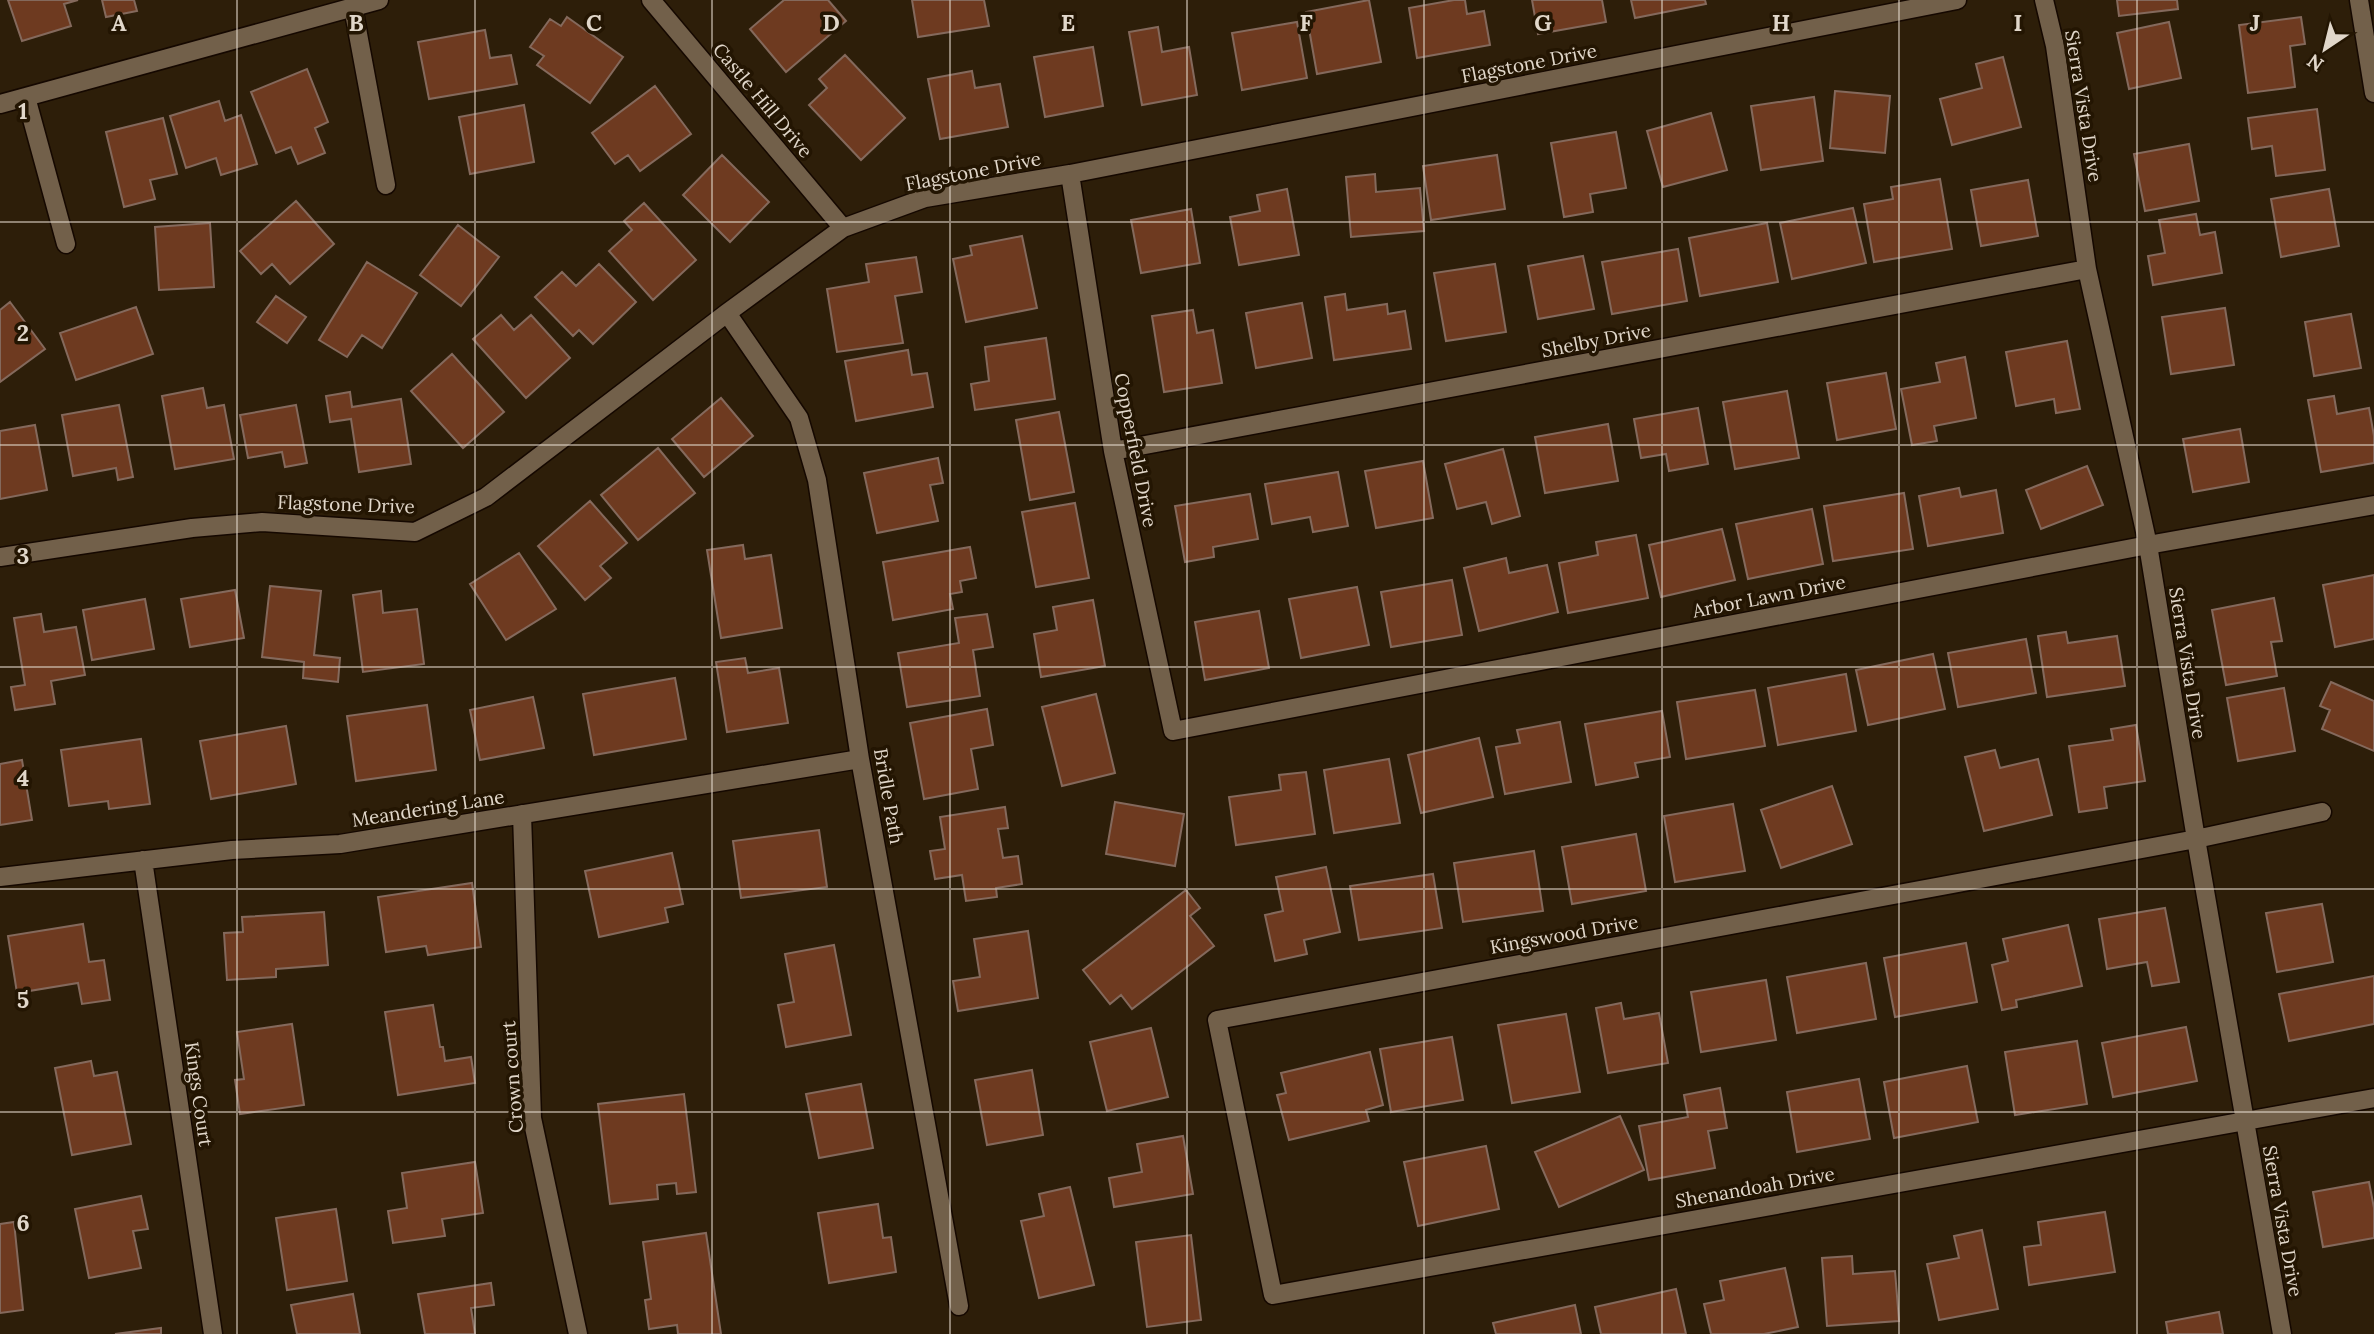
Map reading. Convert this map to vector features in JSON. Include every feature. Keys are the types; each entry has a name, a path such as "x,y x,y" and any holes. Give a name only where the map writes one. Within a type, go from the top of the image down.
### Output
{"street":[{"path":"0,104 379,0"},
{"name":"Castle Hill Drive","path":"651,0 843,228"},
{"name":"Flagstone Drive","path":"0,557 192,528 262,522 415,531 486,497 843,228 925,198 1070,174 1957,0"},
{"name":"Sierra Vista Drive","path":"2044,0 2055,46 2087,269 2148,545 2282,1334"},
{"path":"2358,0 2374,93"},
{"path":"354,7 386,185"},
{"path":"26,97 65,244"},
{"name":"Copperfield Drive","path":"1070,174 1113,451 1172,731"},
{"name":"Shelby Drive","path":"1113,451 2087,269"},
{"name":"Bridle Path","path":"727,313 799,418 817,480 860,759 958,1306"},
{"name":"Arbor Lawn Drive","path":"1172,731 2148,545 2374,505"},
{"name":"Meandering Lane","path":"0,877 232,850 340,844 860,759"},
{"path":"2196,839 2322,812"},
{"name":"Crown court","path":"522,814 532,1118 578,1334"},
{"name":"Kingswood Drive","path":"1273,1295 1217,1020 2196,839"},
{"name":"Kings Court","path":"143,860 213,1334"},
{"name":"Shenandoah Drive","path":"1273,1295 2374,1098"}],"building":[{"path":"8,0 78,0 64,4 71,26 22,41"},
{"path":"102,0 134,0 137,11 106,17"},
{"path":"784,0 828,0 846,21 786,72 750,29"},
{"path":"912,0 984,0 989,26 918,37"},
{"path":"1369,0 1381,62 1317,74 1306,12"},
{"path":"1465,0 1467,14 1484,11 1490,45 1417,58 1409,8"},
{"path":"1532,0 1602,0 1606,22 1538,34"},
{"path":"1631,0 1705,0 1706,4 1635,18"},
{"path":"2117,0 2177,0 2178,9 2119,16"},
{"path":"567,17 623,57 590,103 537,65 544,56 530,47 550,19 561,26"},
{"path":"2301,17 2305,44 2290,46 2295,87 2248,93 2239,25"},
{"path":"1297,22 1307,78 1242,90 1232,33"},
{"path":"2169,22 2181,78 2129,89 2117,33"},
{"path":"1158,27 1162,52 1189,47 1197,95 1142,105 1129,32"},
{"path":"485,30 490,58 511,55 517,84 429,99 418,42"},
{"path":"1093,47 1103,106 1045,117 1034,57"},
{"path":"845,55 905,118 861,160 809,105 827,88 819,79"},
{"path":"2003,57 2021,127 1952,145 1940,99 1982,88 1976,64"},
{"path":"307,69 328,122 315,128 325,153 298,164 291,147 276,153 251,92"},
{"path":"972,71 975,88 1000,84 1008,127 940,139 928,79"},
{"path":"655,86 691,134 640,171 628,155 615,164 592,133"},
{"path":"1835,91 1890,96 1885,153 1830,148"},
{"path":"1814,97 1823,161 1761,170 1751,106"},
{"path":"219,101 225,121 241,115 257,164 221,175 216,158 186,168 170,116"},
{"path":"524,105 534,162 470,174 459,117"},
{"path":"2317,109 2325,170 2276,176 2272,146 2252,149 2248,118"},
{"path":"1711,113 1727,170 1663,187 1647,131"},
{"path":"163,118 177,174 150,180 155,199 124,207 106,132"},
{"path":"1616,132 1626,188 1590,194 1593,212 1564,217 1551,143"},
{"path":"2189,144 2199,201 2145,211 2134,154"},
{"path":"722,155 769,202 730,242 683,195"},
{"path":"1497,155 1505,209 1431,220 1423,166"},
{"path":"1375,174 1376,192 1420,188 1424,231 1351,237 1346,177"},
{"path":"1940,179 1952,249 1874,262 1864,204 1893,199 1891,187"},
{"path":"2028,180 2038,236 1981,246 1971,190"},
{"path":"1287,189 1299,255 1239,265 1230,217 1260,211 1257,195"},
{"path":"2329,189 2339,246 2281,257 2271,199"},
{"path":"296,201 334,244 290,284 272,264 261,274 240,251"},
{"path":"644,203 696,260 653,300 609,251 632,230 624,221"},
{"path":"1853,208 1866,263 1792,279 1780,223"},
{"path":"1191,209 1200,263 1141,273 1131,220"},
{"path":"2196,214 2200,235 2215,232 2222,273 2153,285 2148,256 2165,253 2159,220"},
{"path":"210,223 214,287 159,290 155,227"},
{"path":"1767,223 1778,282 1700,296 1689,238"},
{"path":"458,225 499,257 461,306 420,275"},
{"path":"1022,236 1037,308 966,322 953,259 972,255 970,246"},
{"path":"1678,249 1687,301 1612,314 1602,262"},
{"path":"1583,256 1594,309 1538,319 1528,266"},
{"path":"916,257 922,292 895,296 903,343 837,352 827,289 869,282 866,264"},
{"path":"367,262 417,293 382,348 362,335 347,357 319,340"},
{"path":"599,264 636,302 593,344 579,330 573,336 535,297 562,272 576,286"},
{"path":"1495,264 1506,332 1446,341 1434,273"},
{"path":"1345,294 1347,310 1387,304 1388,314 1405,311 1411,349 1334,360 1325,297"},
{"path":"276,296 306,317 287,343 257,322"},
{"path":"10,302 45,349 0,382 0,310"},
{"path":"1302,303 1312,358 1256,368 1246,313"},
{"path":"136,307 153,354 76,380 60,333"},
{"path":"2225,308 2234,365 2171,374 2162,317"},
{"path":"1193,310 1197,333 1213,330 1222,383 1164,392 1152,316"},
{"path":"2351,314 2361,368 2314,376 2305,322"},
{"path":"501,315 514,330 531,315 570,358 526,398 473,339"},
{"path":"1046,338 1055,399 975,410 971,384 989,381 985,347"},
{"path":"2067,341 2080,409 2056,413 2054,399 2016,406 2006,352"},
{"path":"908,350 912,375 927,373 933,407 856,421 845,361"},
{"path":"452,354 504,412 463,448 411,391"},
{"path":"1965,357 1976,418 1934,426 1937,441 1912,445 1901,389 1940,382 1936,363"},
{"path":"1886,373 1896,429 1837,440 1827,383"},
{"path":"203,388 207,408 224,405 234,459 175,469 162,396"},
{"path":"1787,391 1799,458 1735,469 1723,402"},
{"path":"350,392 352,407 401,399 411,464 359,472 351,419 330,422 326,396"},
{"path":"2334,396 2337,414 2369,408 2374,436 2374,463 2321,472 2308,400"},
{"path":"721,398 753,436 704,477 672,439"},
{"path":"119,405 133,477 118,480 116,468 73,476 62,415"},
{"path":"296,405 307,463 285,467 282,452 248,458 240,415"},
{"path":"1698,408 1708,464 1669,471 1666,454 1641,458 1634,419"},
{"path":"1059,412 1074,492 1030,500 1016,420"},
{"path":"1608,424 1618,481 1545,493 1535,437"},
{"path":"35,425 47,490 0,499 0,431"},
{"path":"2240,429 2249,482 2193,492 2183,439"},
{"path":"658,448 695,493 638,540 601,495"},
{"path":"1503,449 1520,516 1492,524 1486,502 1457,509 1445,464"},
{"path":"938,458 943,483 930,485 938,521 877,533 864,473"},
{"path":"1423,461 1433,518 1376,528 1365,471"},
{"path":"2087,466 2103,505 2041,529 2026,490"},
{"path":"1338,472 1348,526 1313,532 1310,517 1272,524 1265,484"},
{"path":"1959,488 1961,497 1996,490 2003,533 1928,546 1919,496"},
{"path":"1904,493 1913,549 1833,561 1824,506"},
{"path":"1250,494 1258,539 1213,547 1214,557 1185,562 1175,506"},
{"path":"590,501 627,543 600,566 611,578 585,600 538,546"},
{"path":"1075,503 1089,578 1036,587 1022,512"},
{"path":"1812,509 1823,564 1748,579 1736,524"},
{"path":"1722,529 1735,580 1661,597 1649,545"},
{"path":"1636,535 1648,598 1568,613 1559,563 1598,555 1596,542"},
{"path":"743,545 745,559 771,555 782,628 721,638 707,550"},
{"path":"970,547 976,578 960,581 962,592 950,594 953,609 893,620 883,562"},
{"path":"519,553 556,609 506,640 470,584"},
{"path":"1506,558 1509,573 1547,565 1558,612 1479,631 1464,568"},
{"path":"2374,575 2374,639 2335,647 2323,585"},
{"path":"1452,580 1462,635 1391,647 1381,592"},
{"path":"270,586 321,591 314,655 340,658 338,682 303,678 304,662 262,657"},
{"path":"1357,587 1369,645 1301,658 1289,599"},
{"path":"235,590 244,638 190,647 181,599"},
{"path":"381,591 383,613 417,609 424,664 363,672 353,595"},
{"path":"2274,598 2282,641 2271,642 2277,676 2226,685 2212,610"},
{"path":"145,599 154,649 92,660 83,610"},
{"path":"1093,600 1105,666 1041,677 1034,634 1057,630 1053,607"},
{"path":"1259,611 1269,668 1205,680 1195,622"},
{"path":"41,614 44,632 76,627 85,675 51,681 55,704 15,710 11,687 25,685 14,618"},
{"path":"987,614 993,647 973,650 980,696 907,707 898,653 959,643 955,618"},
{"path":"2066,632 2068,643 2117,636 2125,686 2047,697 2038,636"},
{"path":"2026,639 2036,693 1958,707 1948,653"},
{"path":"1933,654 1945,709 1868,725 1856,670"},
{"path":"745,658 748,673 779,668 788,723 727,732 716,662"},
{"path":"1846,674 1856,731 1778,745 1768,688"},
{"path":"675,678 686,739 594,755 583,694"},
{"path":"2331,682 2374,701 2374,751 2322,729 2330,710 2320,706"},
{"path":"2284,688 2295,751 2238,761 2227,698"},
{"path":"1755,690 1765,746 1686,759 1677,702"},
{"path":"1096,694 1115,773 1062,786 1042,707"},
{"path":"533,697 544,748 480,760 470,710"},
{"path":"427,705 436,770 356,781 347,716"},
{"path":"987,709 993,745 971,749 978,789 924,799 910,723"},
{"path":"1662,711 1670,757 1635,763 1638,777 1596,785 1585,724"},
{"path":"1560,722 1571,782 1505,794 1496,747 1520,743 1517,730"},
{"path":"2136,725 2145,781 2104,787 2107,808 2079,812 2069,746 2113,740 2111,729"},
{"path":"286,726 296,784 211,799 200,741"},
{"path":"1479,738 1493,797 1421,813 1408,755"},
{"path":"141,739 150,804 109,809 108,801 69,806 61,750"},
{"path":"1995,750 2000,768 2038,759 2052,815 1984,831 1965,757"},
{"path":"1389,759 1400,823 1334,833 1324,770"},
{"path":"22,760 32,820 0,825 0,764"},
{"path":"1306,772 1315,834 1236,845 1229,797 1281,790 1279,775"},
{"path":"1832,786 1852,844 1781,868 1761,810"},
{"path":"1115,802 1184,814 1175,866 1106,854"},
{"path":"1733,804 1745,871 1675,882 1664,816"},
{"path":"1005,807 1008,828 998,829 1003,858 1018,856 1022,884 996,888 997,897 966,901 962,875 935,879 930,851 945,849 940,817"},
{"path":"819,830 827,887 741,898 733,841"},
{"path":"1636,834 1646,891 1572,904 1562,847"},
{"path":"1534,851 1543,911 1463,922 1454,863"},
{"path":"672,853 683,904 665,908 668,922 599,937 585,871"},
{"path":"1326,867 1340,932 1304,940 1307,954 1275,961 1265,915 1283,911 1276,877"},
{"path":"1433,874 1442,928 1359,940 1350,886"},
{"path":"472,883 481,947 428,955 426,946 386,952 378,897"},
{"path":"1186,890 1200,908 1190,916 1214,946 1132,1009 1121,995 1110,1004 1083,970"},
{"path":"2322,904 2333,962 2277,972 2266,913"},
{"path":"2165,908 2179,982 2152,986 2147,962 2107,969 2099,919"},
{"path":"324,912 328,965 276,969 276,977 227,980 224,933 243,932 242,917"},
{"path":"83,924 89,962 104,960 110,1000 82,1004 78,983 17,993 8,936"},
{"path":"2068,925 2082,986 2016,1000 2017,1007 2002,1010 1992,965 2008,961 2003,939"},
{"path":"1028,931 1038,998 958,1011 953,981 980,977 974,939"},
{"path":"1966,943 1977,1002 1895,1017 1884,958"},
{"path":"834,945 851,1035 786,1047 778,1005 794,1002 785,954"},
{"path":"1866,963 1876,1019 1797,1033 1787,977"},
{"path":"2374,976 2374,1024 2289,1041 2279,994"},
{"path":"1766,980 1776,1040 1701,1052 1691,992"},
{"path":"1621,1003 1624,1019 1659,1013 1668,1063 1608,1073 1596,1008"},
{"path":"433,1005 445,1061 471,1057 475,1083 398,1095 385,1012"},
{"path":"1566,1014 1580,1092 1512,1103 1498,1025"},
{"path":"292,1024 304,1105 240,1114 235,1080 244,1079 237,1032"},
{"path":"2186,1027 2197,1081 2113,1097 2102,1043"},
{"path":"1151,1028 1168,1097 1107,1111 1090,1042"},
{"path":"1452,1037 1463,1100 1391,1112 1380,1049"},
{"path":"2077,1041 2087,1104 2015,1115 2005,1052"},
{"path":"1370,1052 1383,1105 1366,1110 1369,1121 1289,1140 1277,1095 1286,1093 1281,1073"},
{"path":"91,1061 94,1076 117,1072 131,1144 72,1155 55,1068"},
{"path":"1967,1066 1978,1122 1894,1138 1884,1082"},
{"path":"1032,1070 1043,1135 987,1145 975,1080"},
{"path":"1859,1079 1870,1139 1797,1152 1787,1092"},
{"path":"861,1084 873,1148 819,1158 806,1094"},
{"path":"1720,1088 1727,1128 1708,1131 1715,1168 1649,1180 1639,1126 1688,1117 1684,1095"},
{"path":"684,1094 696,1192 677,1194 676,1183 657,1185 658,1199 610,1204 598,1104"},
{"path":"1620,1116 1644,1170 1559,1207 1535,1152"},
{"path":"1183,1136 1193,1194 1114,1207 1109,1178 1142,1172 1137,1144"},
{"path":"1486,1146 1499,1209 1418,1226 1404,1162"},
{"path":"475,1162 483,1213 442,1219 445,1236 393,1243 388,1211 407,1208 402,1173"},
{"path":"2369,1182 2374,1208 2374,1238 2323,1247 2313,1192"},
{"path":"1070,1187 1094,1285 1039,1298 1021,1221 1044,1216 1039,1194"},
{"path":"141,1196 148,1229 133,1231 141,1268 89,1278 75,1209"},
{"path":"878,1204 883,1238 891,1237 896,1272 829,1283 818,1213"},
{"path":"336,1209 347,1281 287,1290 276,1218"},
{"path":"2105,1212 2115,1272 2029,1285 2024,1247 2041,1245 2038,1222"},
{"path":"14,1222 23,1310 0,1313 0,1224"},
{"path":"1982,1230 1998,1309 1939,1320 1927,1264 1959,1258 1954,1236"},
{"path":"706,1233 721,1334 678,1334 677,1325 649,1329 645,1300 651,1299 643,1242"},
{"path":"1191,1235 1201,1320 1147,1327 1136,1242"},
{"path":"1852,1256 1853,1274 1895,1271 1899,1321 1827,1326 1822,1258"},
{"path":"1785,1268 1798,1327 1764,1334 1711,1334 1704,1304 1724,1300 1720,1281"},
{"path":"491,1283 494,1305 471,1308 475,1334 425,1334 418,1294"},
{"path":"1676,1289 1686,1334 1601,1334 1595,1307"},
{"path":"353,1294 360,1334 297,1334 291,1305"},
{"path":"1575,1305 1581,1334 1496,1334 1493,1323"},
{"path":"2219,1312 2223,1334 2168,1334 2166,1322"},
{"path":"161,1328 161,1334 115,1334"}]}
